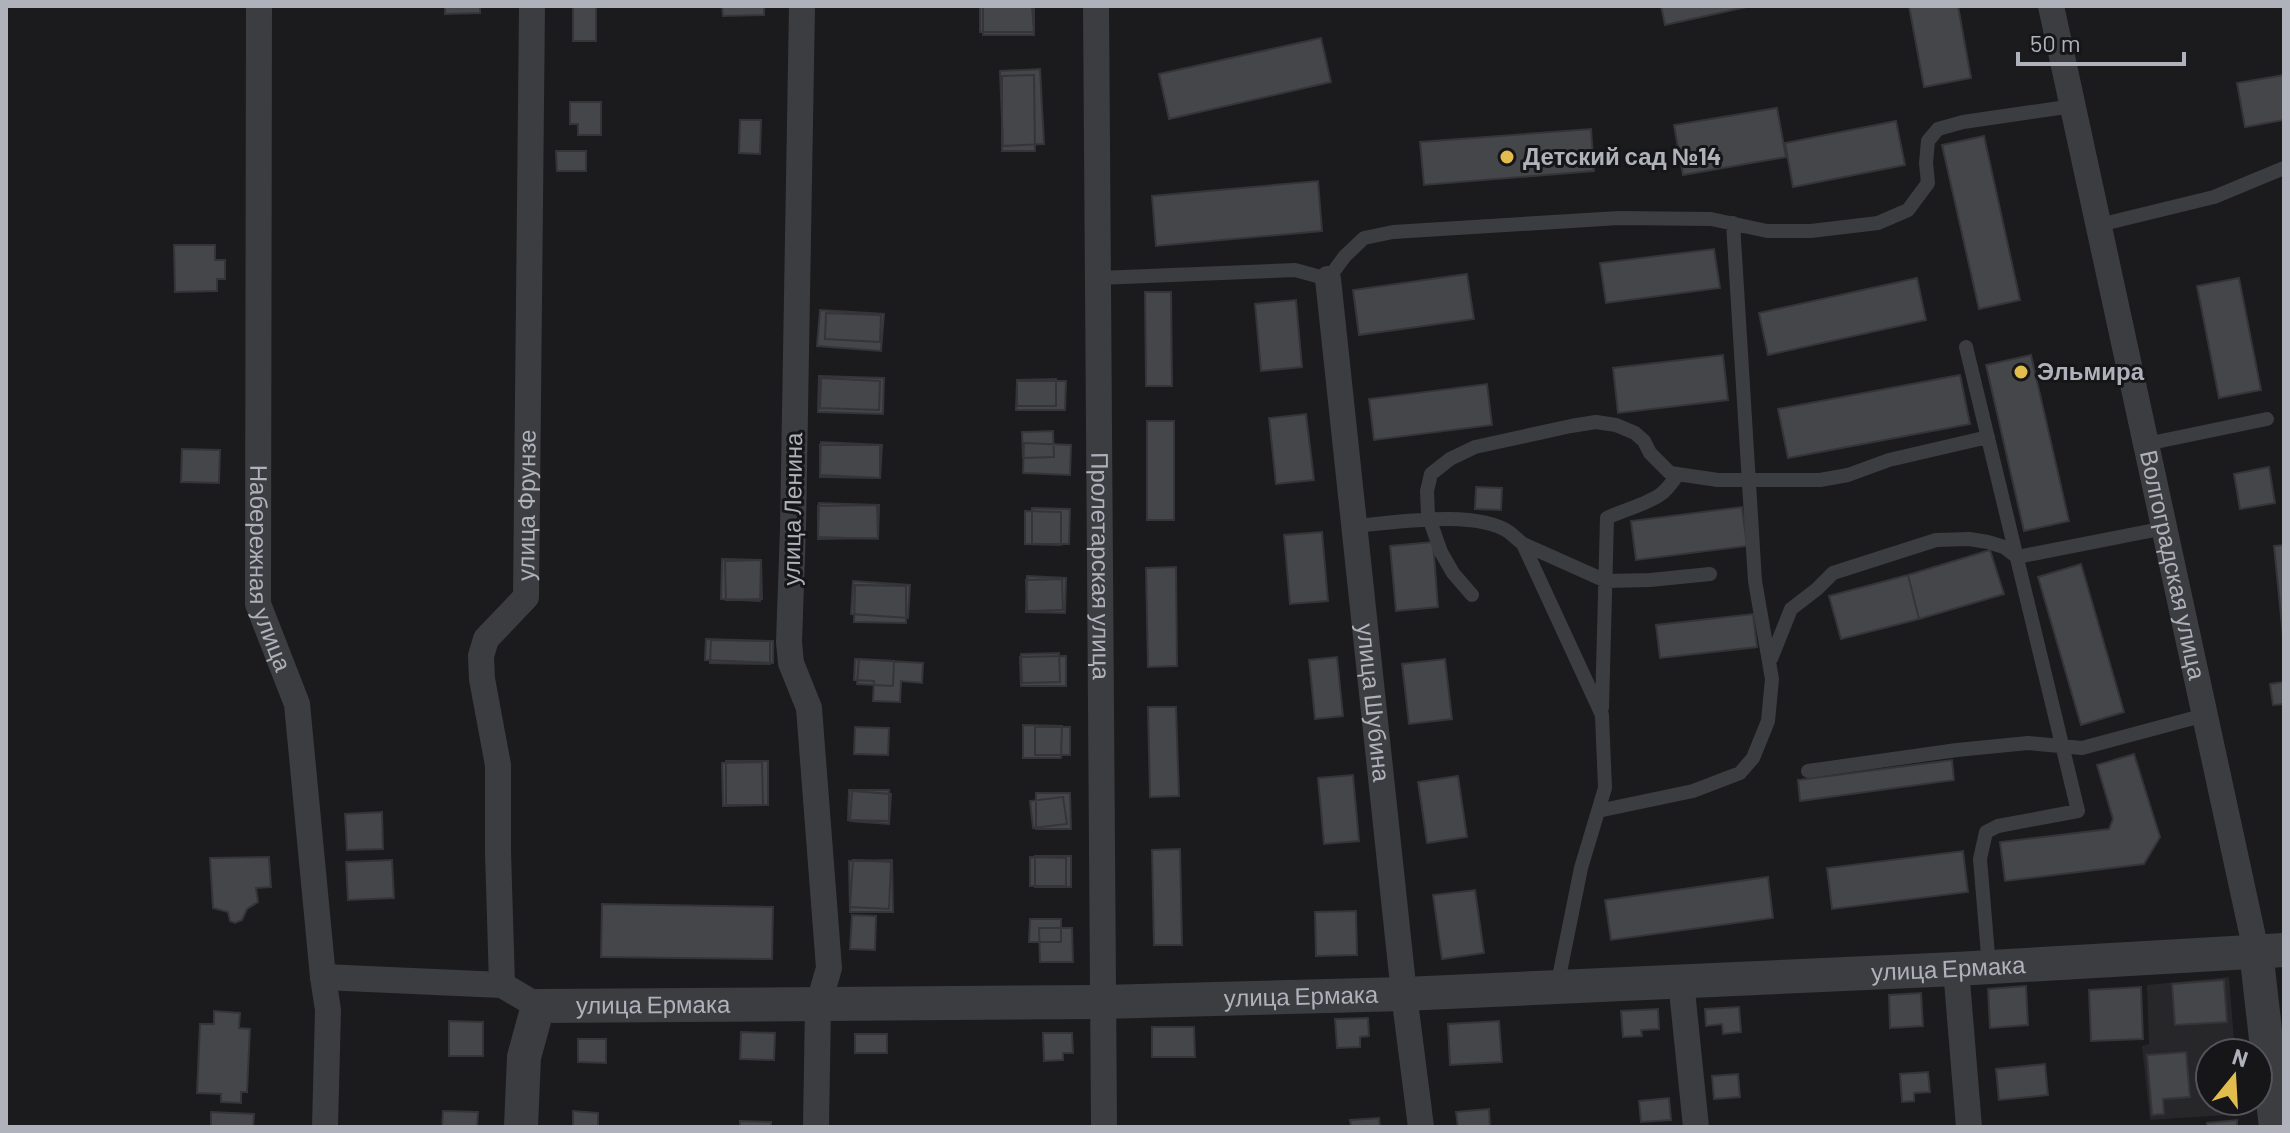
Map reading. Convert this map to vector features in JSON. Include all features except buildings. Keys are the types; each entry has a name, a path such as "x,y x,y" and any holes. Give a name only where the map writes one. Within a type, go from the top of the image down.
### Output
{"street":[{"name":"Набережная улица","path":"259,6 258,604 297,704 328,1010 325,1127"},
{"name":"улица Фрунзе","path":"502,985 498,765 482,679 481,656 486,639 526,597 532,6"},
{"name":"улица Ленина","path":"802,6 789,642 791,663 809,708 829,968 818,1006 816,1127"},
{"name":"Пролетарская улица","path":"1096,6 1104,1127"},
{"name":"Волгоградская улица","path":"2051,6 2205,715 2270,950 2276,1127"},
{"name":"улица Шубина","path":"1328,279 1421,1127"},
{"name":"улица Ермака","path":"538,1006 818,1006 1404,994 1973,968 2270,950"},
{"path":"1969,1127 1973,968"},
{"path":"323,977 502,985 538,1006 524,1057 521,1127"},
{"path":"1681,981 1696,1127"}],"lane":[{"path":"1098,278 1295,270 1328,279 1345,256 1364,238 1393,232 1619,218 1711,219 1767,231 1811,231 1878,223 1908,210 1928,183 1928,141 1938,129 1963,122 2073,106"},
{"path":"2099,225 2214,197 2284,168"},
{"path":"1598,811 1693,791 1740,773 1753,758 1768,721 1770,663 1755,581 1733,223"},
{"path":"1966,347 2078,811 1998,826 1986,832 1980,859 1973,968"},
{"path":"2146,444 2267,419"},
{"path":"1472,595 1453,573 1441,552 1430,520 1427,491 1431,474 1450,459 1475,447 1596,422 1616,425 1635,433 1670,473 1718,480 1820,480 1988,437"},
{"path":"1557,987 1581,868 1605,788 1602,715 1607,518 1653,500 1678,474"},
{"path":"1355,526 1430,520 1480,522 1507,531 1523,544 1606,581 1710,574"},
{"path":"1770,663 1791,609 1833,573 1936,540 1988,542 2004,547 2017,557 2165,528"},
{"path":"1523,544 1602,715"},
{"path":"1808,771 2028,743 2082,748 2205,715"}],"shaded area":[{"path":"2229,977 2234,1037 2194,1037 2195,1117 2150,1120 2142,1046 2149,1044 2147,985"}],"place":[{"name":"Детский сад №14","path":"1507,157"},
{"name":"Эльмира","path":"2021,372"}]}
